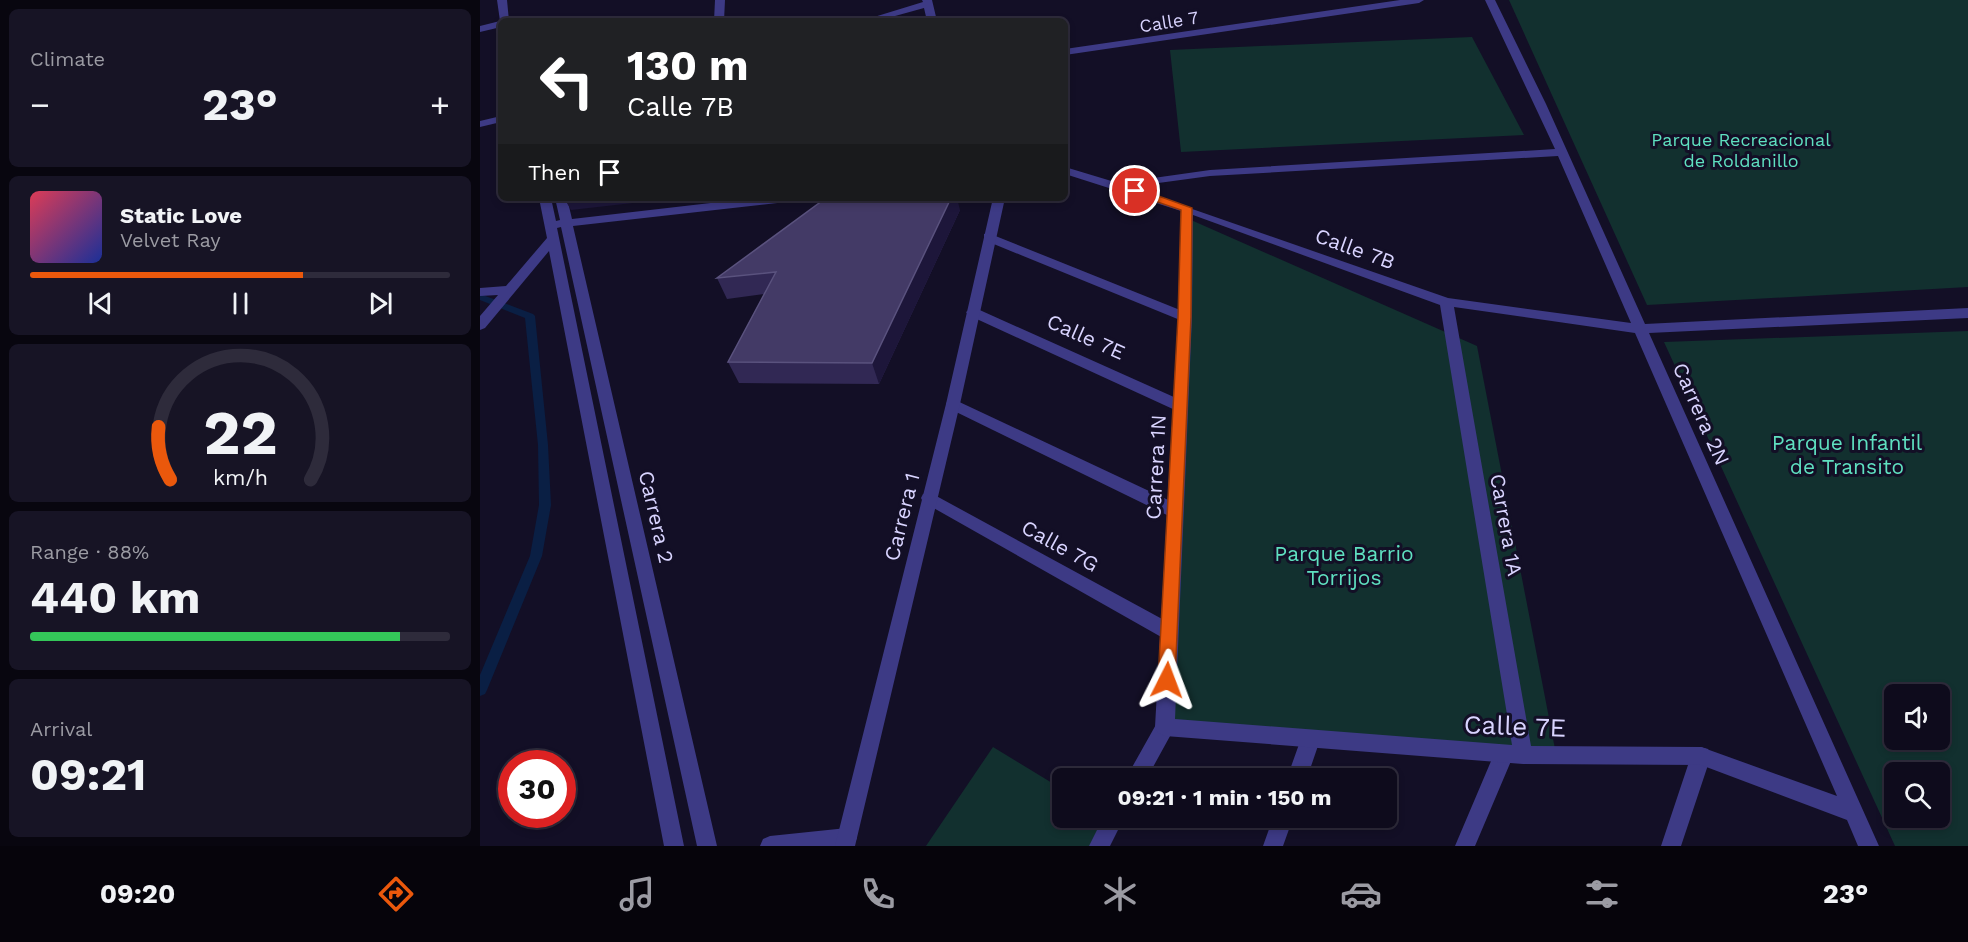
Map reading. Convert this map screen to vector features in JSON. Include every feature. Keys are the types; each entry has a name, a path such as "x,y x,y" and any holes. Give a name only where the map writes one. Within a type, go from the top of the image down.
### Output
{"street":[{"path":"502,0 502,18"},
{"path":"719,18 720,0"},
{"name":"Calle 7","path":"1068,52 1419,0"},
{"name":"Carrera 2N","path":"1490,0 1562,152 1869,846"},
{"path":"876,18 928,2 931,18"},
{"path":"480,29 498,23"},
{"path":"480,124 498,120"},
{"path":"1118,185 1210,173 1562,152"},
{"name":"Calle 7B","path":"1068,171 1187,208 1446,302 1641,329 1968,313"},
{"name":"Carrera 2","path":"545,201 557,229 707,846"},
{"name":"Carrera 2","path":"561,201 557,229 674,846"},
{"path":"481,323 557,229 764,201"},
{"name":"Carrera 1","path":"846,842 953,404 988,237 998,201"},
{"name":"Carrera 1N","path":"1165,727 1185,317 1187,208"},
{"path":"988,237 1185,317"},
{"path":"480,292 506,294"},
{"name":"Carrera 1A","path":"1446,302 1513,754"},
{"name":"Calle 7E","path":"973,312 1180,406"},
{"path":"953,404 1175,511"},
{"name":"Calle 7G","path":"929,498 1169,632"},
{"path":"1142,768 1165,727"},
{"name":"Calle 7E","path":"1165,727 1513,754 1701,756 1854,812"},
{"path":"1300,768 1310,740"},
{"path":"1465,846 1513,754"},
{"path":"1671,846 1701,756"},
{"path":"1098,846 1108,828"},
{"path":"1273,846 1279,828"},
{"path":"770,846 846,842"}],"green space":[{"name":"Parque Recreacional de Roldanillo","path":"1509,0 1968,0 1968,287 1647,305"},
{"path":"1472,37 1524,135 1181,152 1170,50"},
{"name":"Parque Barrio Torrijos","path":"1191,220 1477,346 1555,749 1165,727"},
{"name":"Parque Infantil de Transito","path":"1968,331 1968,846 1895,846 1887,828 1950,828 1950,762 1884,762 1884,822 1664,342"},
{"path":"993,747 1052,783 1052,828 1101,828 1090,846 926,846"}],"building":[{"path":"822,201 950,201 872,363 728,362 776,272 717,278"}],"waterway":[{"path":"480,297 530,316 543,445 545,505 536,556 480,690"}],"route":[{"path":"1135,191 1187,208 1185,317 1167,680"}]}
